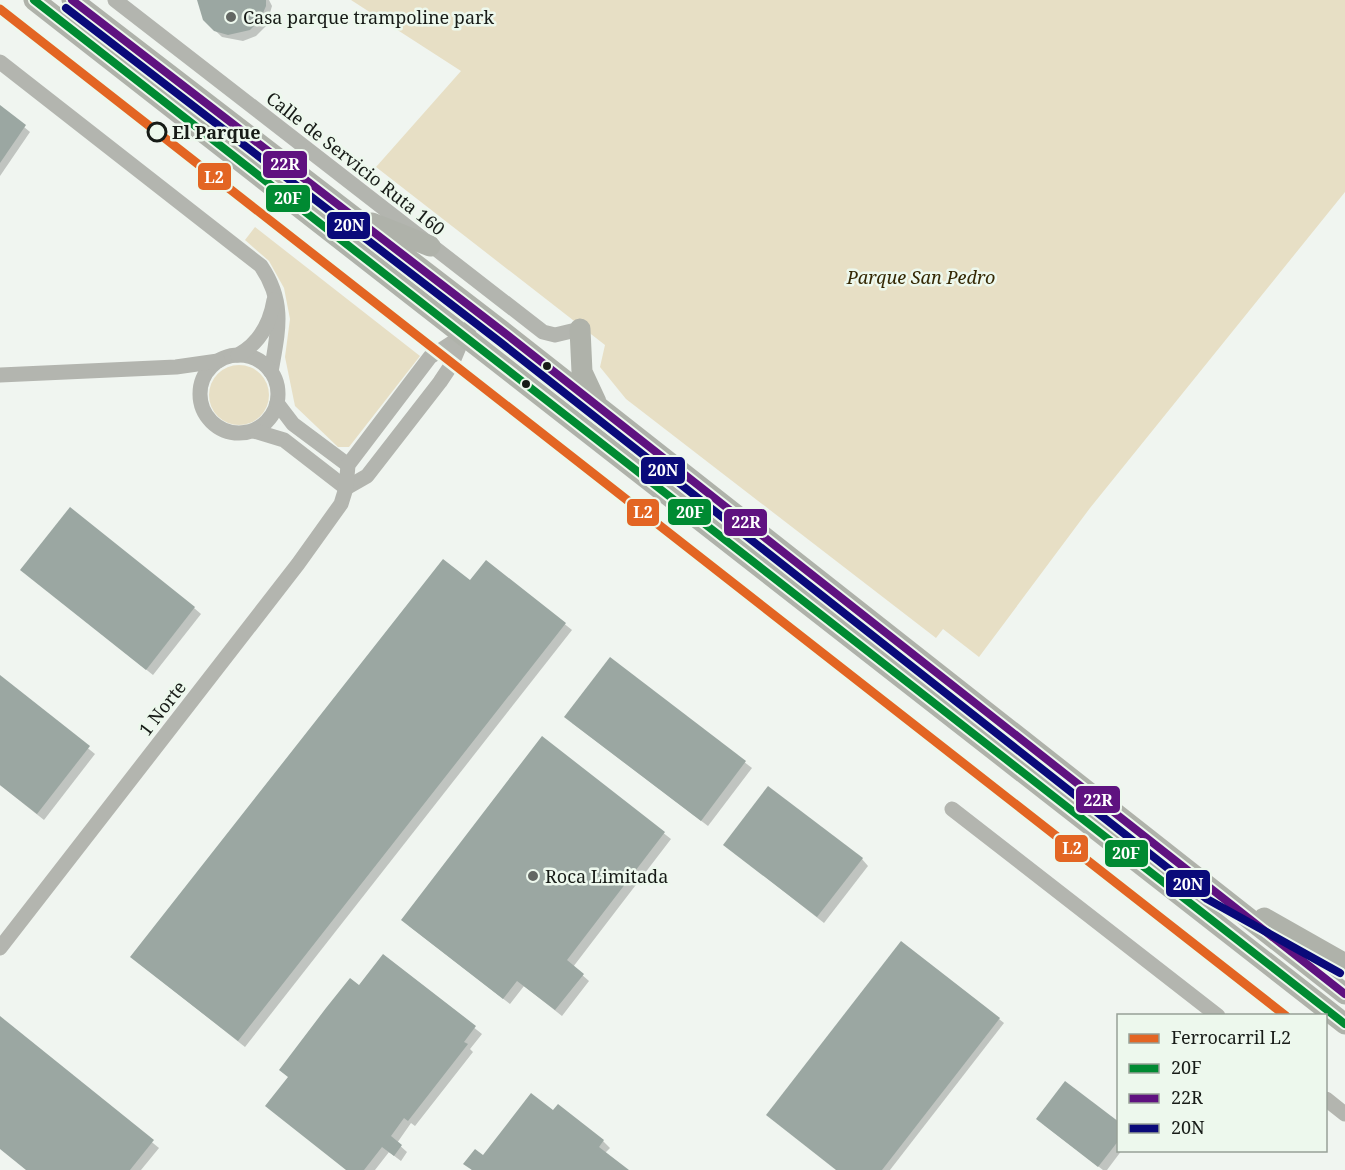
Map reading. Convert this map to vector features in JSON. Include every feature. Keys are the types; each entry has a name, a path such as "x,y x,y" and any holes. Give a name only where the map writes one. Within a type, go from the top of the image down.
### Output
{"highway":[{"path":"34,0 1345,1024"},
{"path":"72,0 600,407 1345,994"},
{"path":"346,213 430,246"},
{"path":"580,329 582,372 590,392 600,407"},
{"path":"1213,891 1343,963"}],"street":[{"name":"Calle de Servicio Ruta 160","path":"115,0 543,332 555,335 580,329"},
{"path":"0,62 254,259 266,274 280,322 271,372"},
{"path":"0,375 176,367 218,361 238,355 255,343 264,330 274,297"},
{"path":"254,431 284,440 346,488 367,476 438,385 452,364 464,335 480,314"},
{"path":"277,404 293,424 348,465 430,357 464,335"},
{"path":"218,361 207,371 201,385 200,402 213,424 237,434 254,431 269,420 277,404 278,387 271,372 260,361 238,355"},
{"path":"176,367 190,374 201,385"},
{"name":"1 Norte","path":"0,948 298,564 341,504 346,488 348,465"},
{"path":"952,809 1215,1014"},
{"path":"1327,1100 1345,1114"}],"green space":[{"name":"Parque San Pedro","path":"351,0 1345,0 1345,192 1090,508 979,657 943,629 936,638 626,399 600,367 605,345 376,167 461,71"},
{"path":"255,227 420,356 349,447 338,447 295,406 285,357 290,319 284,288 269,261 245,240"},
{"path":"239,365 256,370 264,378 269,395 264,412 256,420 239,425 222,420 214,412 209,395 214,378 222,370"}],"building":[{"name":"Casa parque trampoline park","path":"197,0 266,0 266,6 260,20 250,30 228,35 214,31 203,20"},
{"path":"0,105 26,125 0,163"},
{"path":"70,507 195,607 146,670 20,570"},
{"path":"443,559 470,580 486,560 566,623 238,1041 130,957"},
{"path":"610,657 746,761 701,821 564,717"},
{"path":"0,675 90,746 37,814 0,785"},
{"name":"Roca Limitada","path":"542,736 665,832 567,960 584,974 555,1010 517,981 503,999 401,920"},
{"path":"768,786 863,858 817,917 723,845"},
{"path":"901,941 1000,1018 882,1170 836,1170 766,1115"},
{"path":"383,954 476,1026 464,1042 468,1044 408,1121 404,1118 391,1136 402,1145 394,1156 382,1147 364,1170 346,1170 265,1106 288,1077 279,1070 326,1008 350,978 359,985"},
{"path":"0,1016 154,1140 130,1170 26,1170 0,1149"},
{"path":"1065,1081 1117,1120 1117,1143 1098,1167 1036,1119"},
{"path":"531,1093 553,1110 558,1104 604,1140 599,1147 629,1170 472,1170 463,1164 475,1149 483,1155"}],"rail line":[{"name":"L2","path":"0,9 1283,1014"}],"transit line":[{"name":"20F","path":"34,0 1345,1024"},
{"name":"22R","path":"72,0 506,334 1345,994"},
{"name":"20N","path":"66,8 500,342 1207,899 1340,973"}],"place":[{"name":"Casa parque trampoline park","path":"231,17"},
{"name":"El Parque","path":"157,132"},
{"name":"Roca Limitada","path":"533,876"}]}
